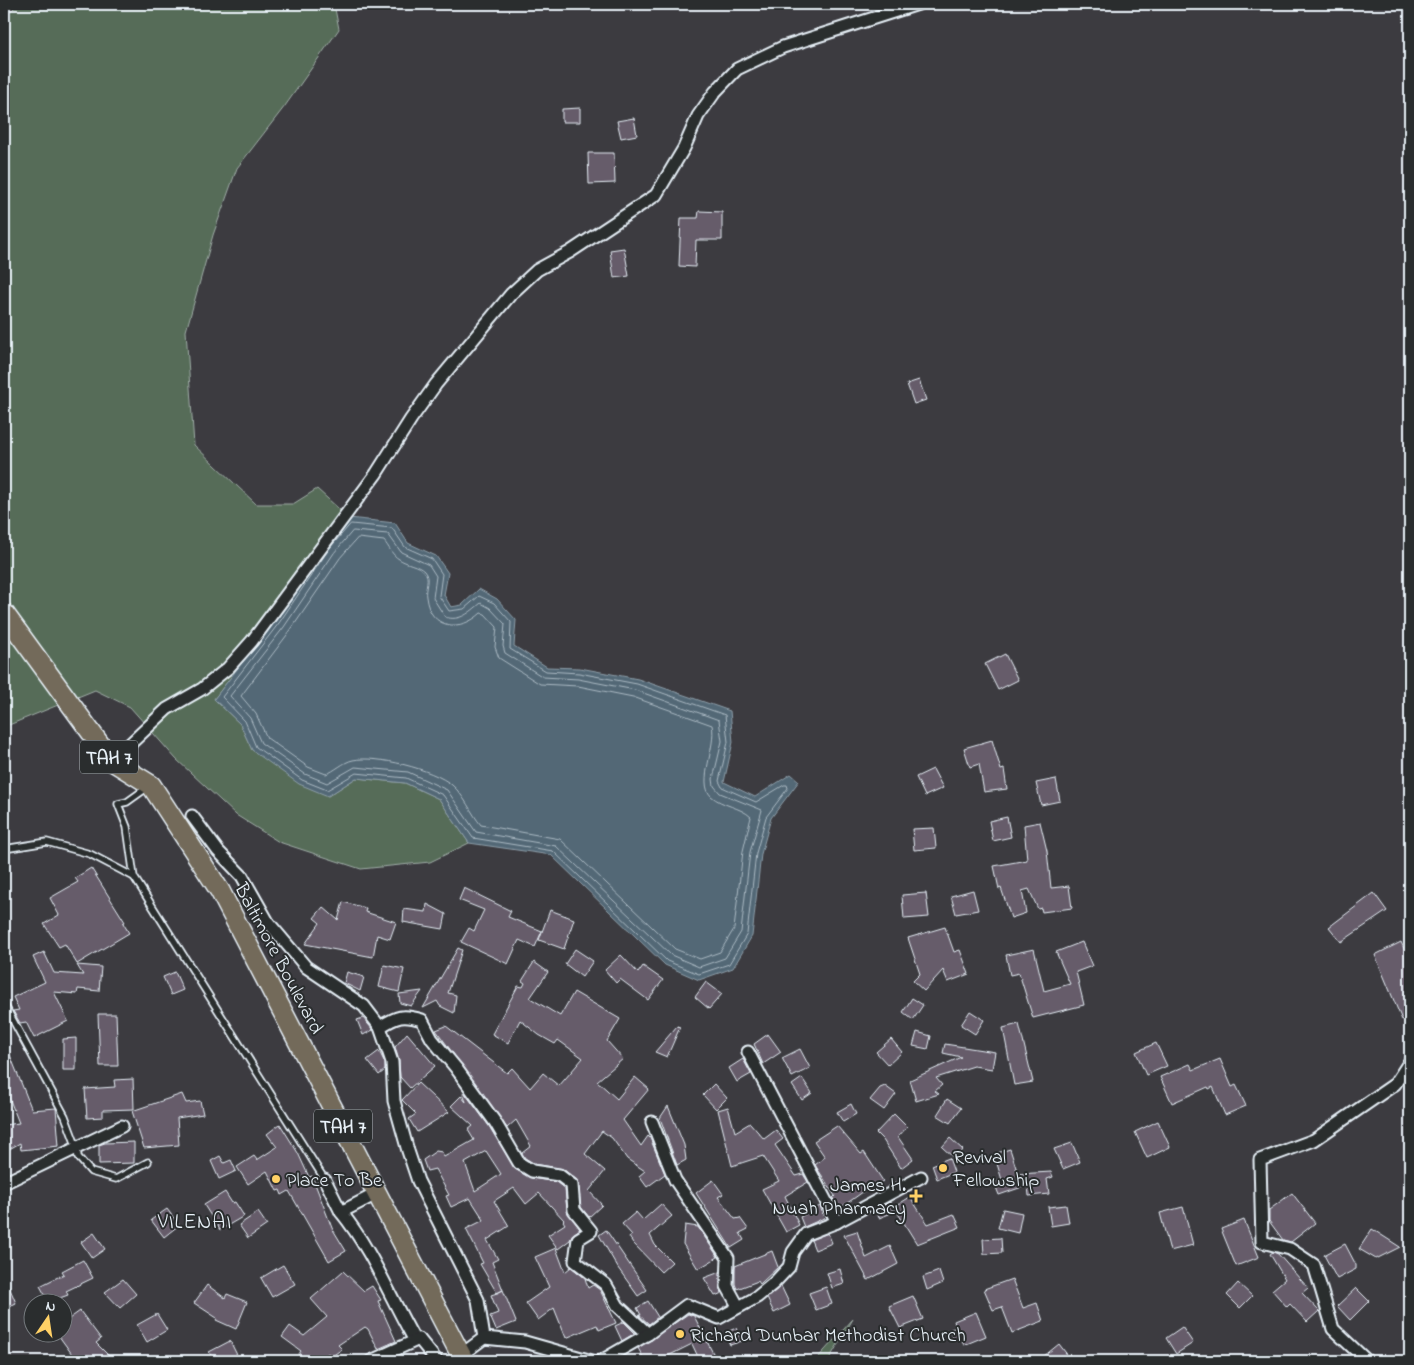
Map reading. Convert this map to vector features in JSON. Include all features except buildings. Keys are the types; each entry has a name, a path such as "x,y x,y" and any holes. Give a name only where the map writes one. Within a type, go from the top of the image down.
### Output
{"highway":[{"name":"Baltimore Boulevard","path":"4,613 112,761 151,785 220,891 462,1358"}],"street":[{"path":"112,761 167,709 202,689 228,668 252,641 376,474 410,418 511,294 538,270 578,248 656,195 684,148 698,116 715,92 737,70 783,47 918,4"},
{"path":"192,816 218,851 242,876 268,922 306,966 364,1006 380,1027 392,1062 394,1101 418,1181 478,1300 484,1338"},
{"path":"380,1027 391,1020 406,1015 422,1020 432,1039 456,1068 495,1122 519,1163 532,1171 560,1175 572,1185 574,1210 591,1231 578,1239 575,1261 606,1285 618,1306 648,1334"},
{"path":"748,1052 837,1222"},
{"path":"1367,1361 1332,1328 1314,1264 1290,1249 1262,1242 1260,1160 1314,1140 1395,1084 1410,1061"},
{"path":"652,1122 675,1180 728,1258 727,1286 738,1306"},
{"path":"4,1183 122,1126"},
{"path":"601,1361 648,1334 687,1305 719,1318 757,1297 774,1283 789,1266 793,1252 806,1234 837,1222 920,1176"},
{"path":"325,1180 341,1212 359,1234 392,1301 414,1339 419,1339 437,1361"},
{"path":"341,1212 378,1193"},
{"path":"462,1358 484,1338 526,1342 592,1361"},
{"path":"371,1361 419,1339"}],"lane":[{"path":"151,785 127,802 118,804 127,827 134,877 325,1180"},
{"path":"4,848 47,842 90,854 134,877"},
{"path":"4,1004 65,1116 77,1148 78,1157 91,1172 116,1179 148,1162"}],"green space":[{"path":"18,4 334,4 339,29 285,106 237,168 213,235 186,331 194,445 256,504 293,504 317,489 349,518 325,546 275,620 214,699 240,724 252,750 328,796 356,778 405,783 439,799 469,843 430,862 361,869 279,842 236,815 176,759 130,707 95,690 4,727 4,18"},
{"path":"853,1319 828,1361 815,1361"}],"water":[{"path":"349,518 395,523 408,543 436,556 448,573 444,595 451,607 462,605 479,589 497,599 516,620 514,646 547,667 580,668 638,679 730,711 733,742 724,782 755,797 791,774 799,781 771,818 761,854 752,936 733,968 699,980 665,965 551,855 469,843 439,799 405,783 356,778 328,796 299,784 252,750 240,724 214,699 275,620 325,546"}],"place":[{"name":"Revival Fellowship","path":"943,1168"},
{"name":"Place To Be","path":"276,1179"},
{"name":"James H. Nuah Pharmacy","path":"916,1196"},
{"name":"Richard Dunbar Methodist Church","path":"680,1334"}],"district":[{"name":"VILENAI","path":"195,1221"}]}
